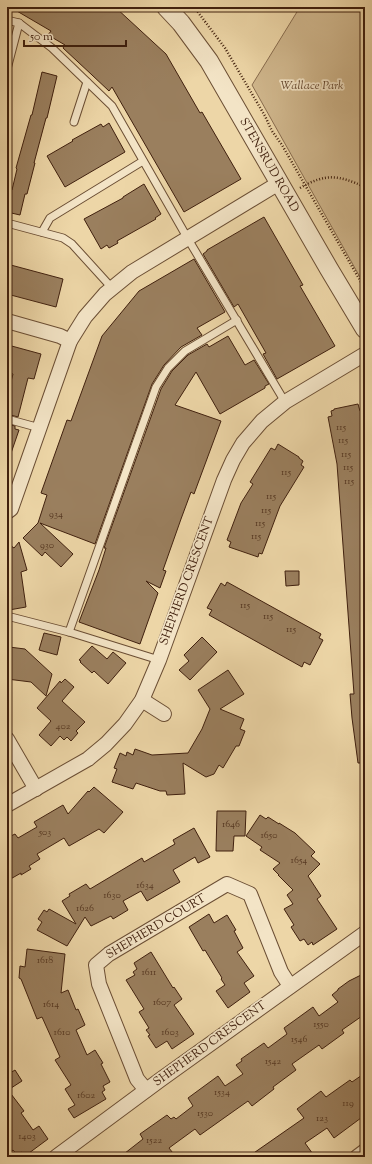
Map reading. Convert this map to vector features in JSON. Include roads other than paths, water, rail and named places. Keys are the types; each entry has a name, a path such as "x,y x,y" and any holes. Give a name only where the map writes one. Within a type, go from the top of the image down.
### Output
{"street":[{"name":"STENSRUD ROAD","path":"166,7 181,23 209,61 365,330"},
{"path":"7,512 11,508 70,341 85,317 105,294 132,272 279,183"},
{"path":"7,321 60,336 70,341"},
{"name":"SHEPHERD CRESCENT","path":"7,805 88,759 106,744 125,724 142,700 159,660 221,487 233,460 243,443 262,421 285,402 365,354"},
{"path":"142,700 164,714"},
{"path":"7,739 36,789"},
{"name":"SHEPHERD COURT","path":"146,1090 137,1079 99,984 96,965 110,954 227,884 250,894 281,972 290,986"},
{"name":"SHEPHERD CRESCENT","path":"56,1157 146,1090 365,933"},
{"path":"357,1157 365,1151"}],"lane":[{"path":"7,20 19,23 52,48 112,106 188,239 285,402"},
{"path":"7,69 19,23"},
{"path":"74,122 87,82"},
{"path":"42,232 50,218 143,161"},
{"path":"7,223 63,238 72,244 112,288"},
{"path":"69,632 156,387 168,368 185,350 237,320"},
{"path":"7,418 40,428"},
{"path":"7,616 69,632 159,660"}],"park label":[{"name":"Wallace Park","path":"312,86"}]}
